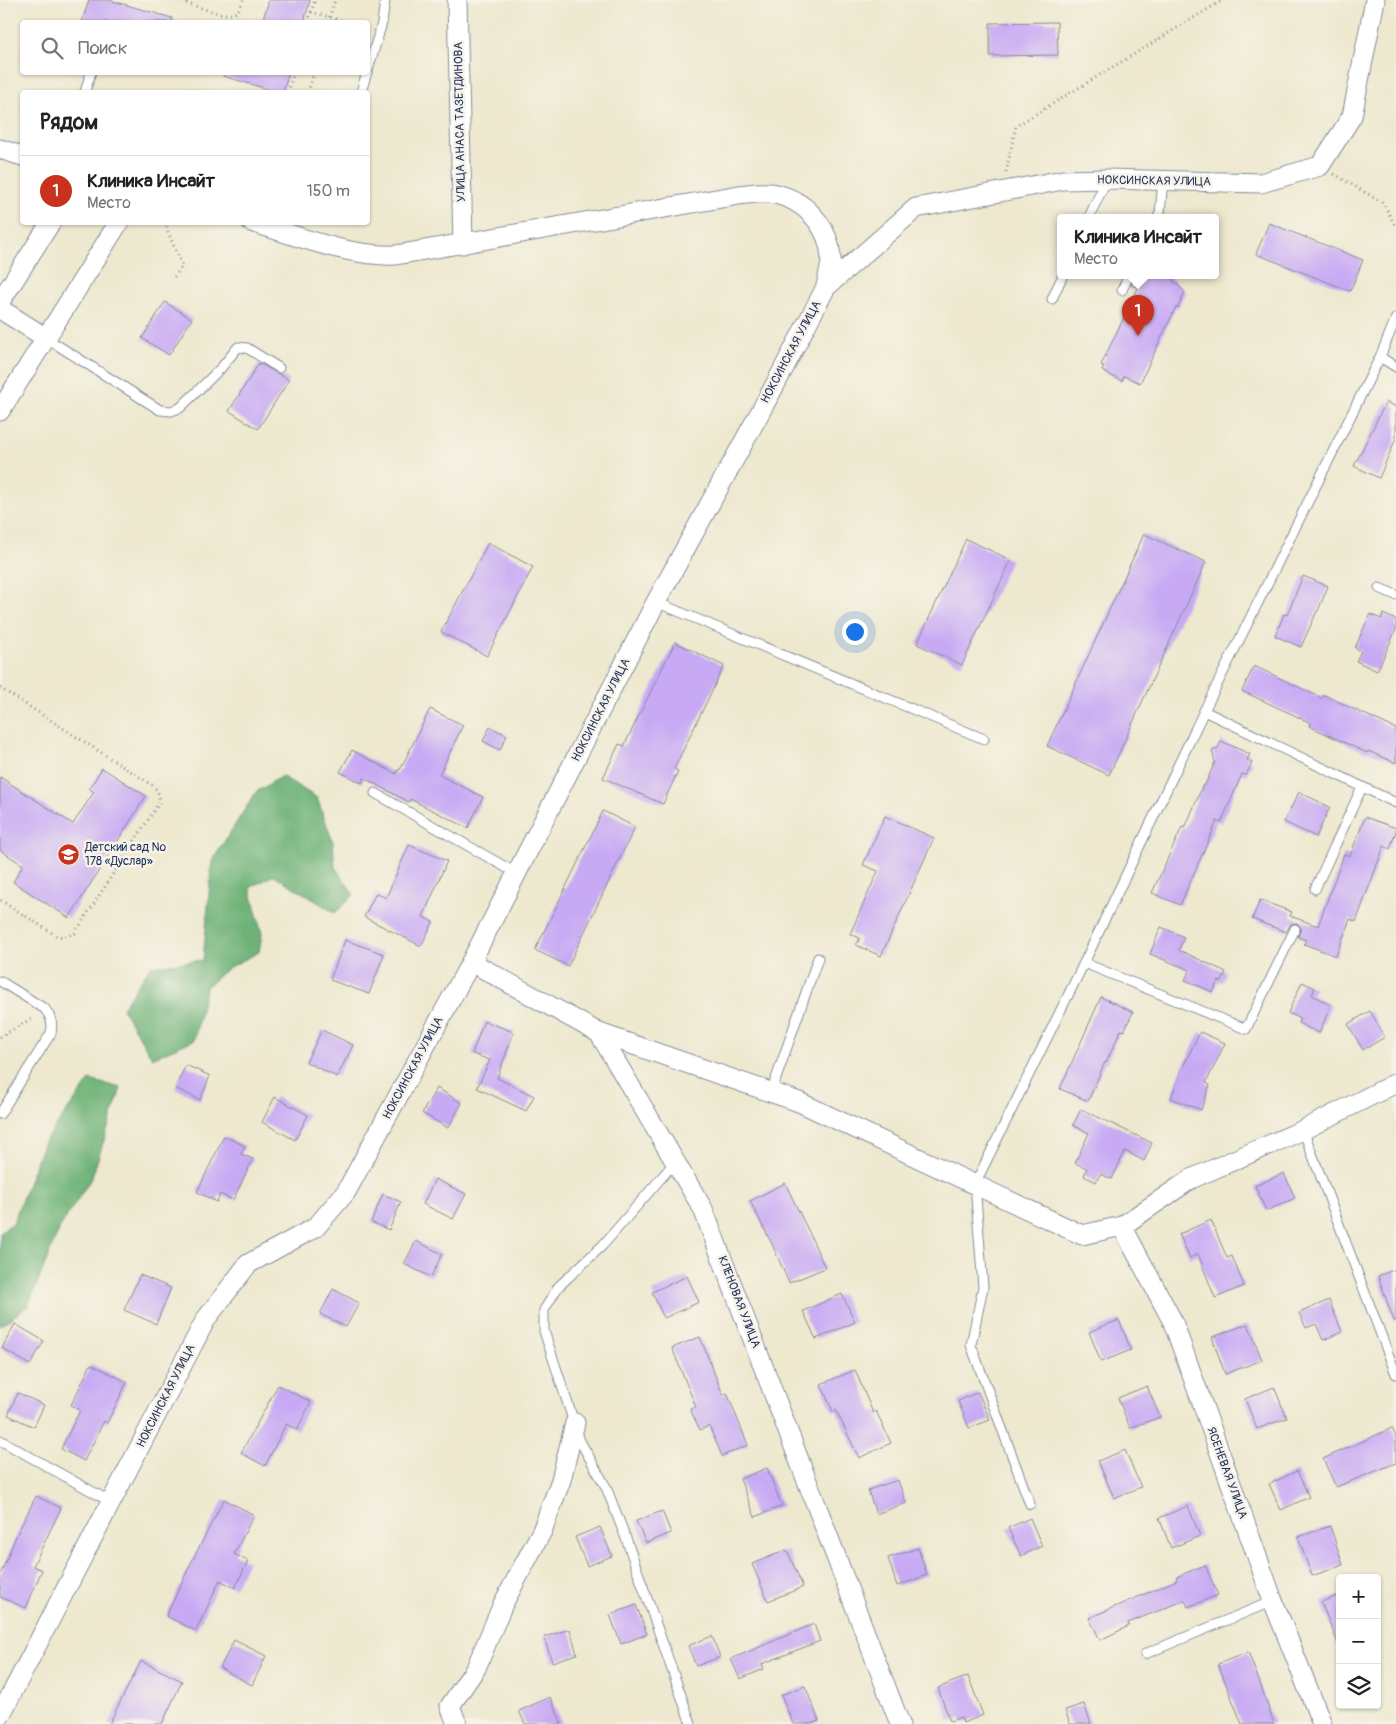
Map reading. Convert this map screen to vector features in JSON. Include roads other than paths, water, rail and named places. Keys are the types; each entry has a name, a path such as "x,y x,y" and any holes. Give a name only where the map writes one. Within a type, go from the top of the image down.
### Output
{"street":[{"name":"УЛИЦА АНАСА ТАЗЕТДИНОВА","path":"457,0 463,244"},
{"name":"НОКСИНСКАЯ УЛИЦА","path":"0,1716 206,1320 248,1264 316,1227 346,1192 471,962 656,602 775,385 826,287 916,208 1063,180 1107,179 1261,183 1320,166 1352,116 1375,0"},
{"path":"0,149 20,155"},
{"path":"260,225 353,252 375,255 407,254 739,195 770,194 788,198 803,206 816,218 827,238 831,261 826,287"},
{"path":"0,302 49,225"},
{"path":"0,410 117,225"},
{"path":"0,309 46,338"},
{"path":"471,962 599,1033 799,1102 1082,1235 1122,1226 1191,1178 1303,1130 1396,1083"},
{"name":"КЛЕНОВАЯ УЛИЦА","path":"599,1033 703,1209 900,1724"},
{"name":"ЯСЕНЕВАЯ УЛИЦА","path":"1122,1226 1173,1322 1274,1600 1322,1724"},
{"path":"443,1724 450,1706 476,1668 503,1604 542,1532 561,1480 575,1423"},
{"path":"450,1706 457,1724"}],"lane":[{"path":"370,61 382,22 385,0"},
{"path":"86,90 90,75"},
{"path":"362,90 366,75"},
{"path":"1090,214 1107,179"},
{"path":"1160,214 1164,181"},
{"path":"1052,298 1061,279"},
{"path":"1122,290 1127,279"},
{"path":"1030,1504 970,1345 983,1287 975,1184 1084,963 1204,711 1380,357 1396,318"},
{"path":"46,338 160,410 166,411 180,408 221,368 238,347 247,348 279,368"},
{"path":"1380,357 1396,367"},
{"path":"1379,588 1396,595"},
{"path":"656,602 984,740"},
{"path":"1204,711 1396,802"},
{"path":"1315,889 1362,787"},
{"path":"375,793 516,873"},
{"path":"1084,963 1246,1029 1295,929"},
{"path":"771,1093 818,958"},
{"path":"0,981 45,1009 51,1020 51,1033 0,1114"},
{"path":"1303,1130 1396,1374"},
{"path":"675,1162 603,1245 558,1287 544,1310 544,1331 580,1441 606,1487 627,1541 691,1724"},
{"path":"0,1440 111,1502"},
{"path":"1146,1654 1274,1600"}],"place":[{"name":"Клиника Инсайт","path":"1138,336"},
{"name":"Детский сад № 178 «Дуслар»","path":"69,854"}]}
